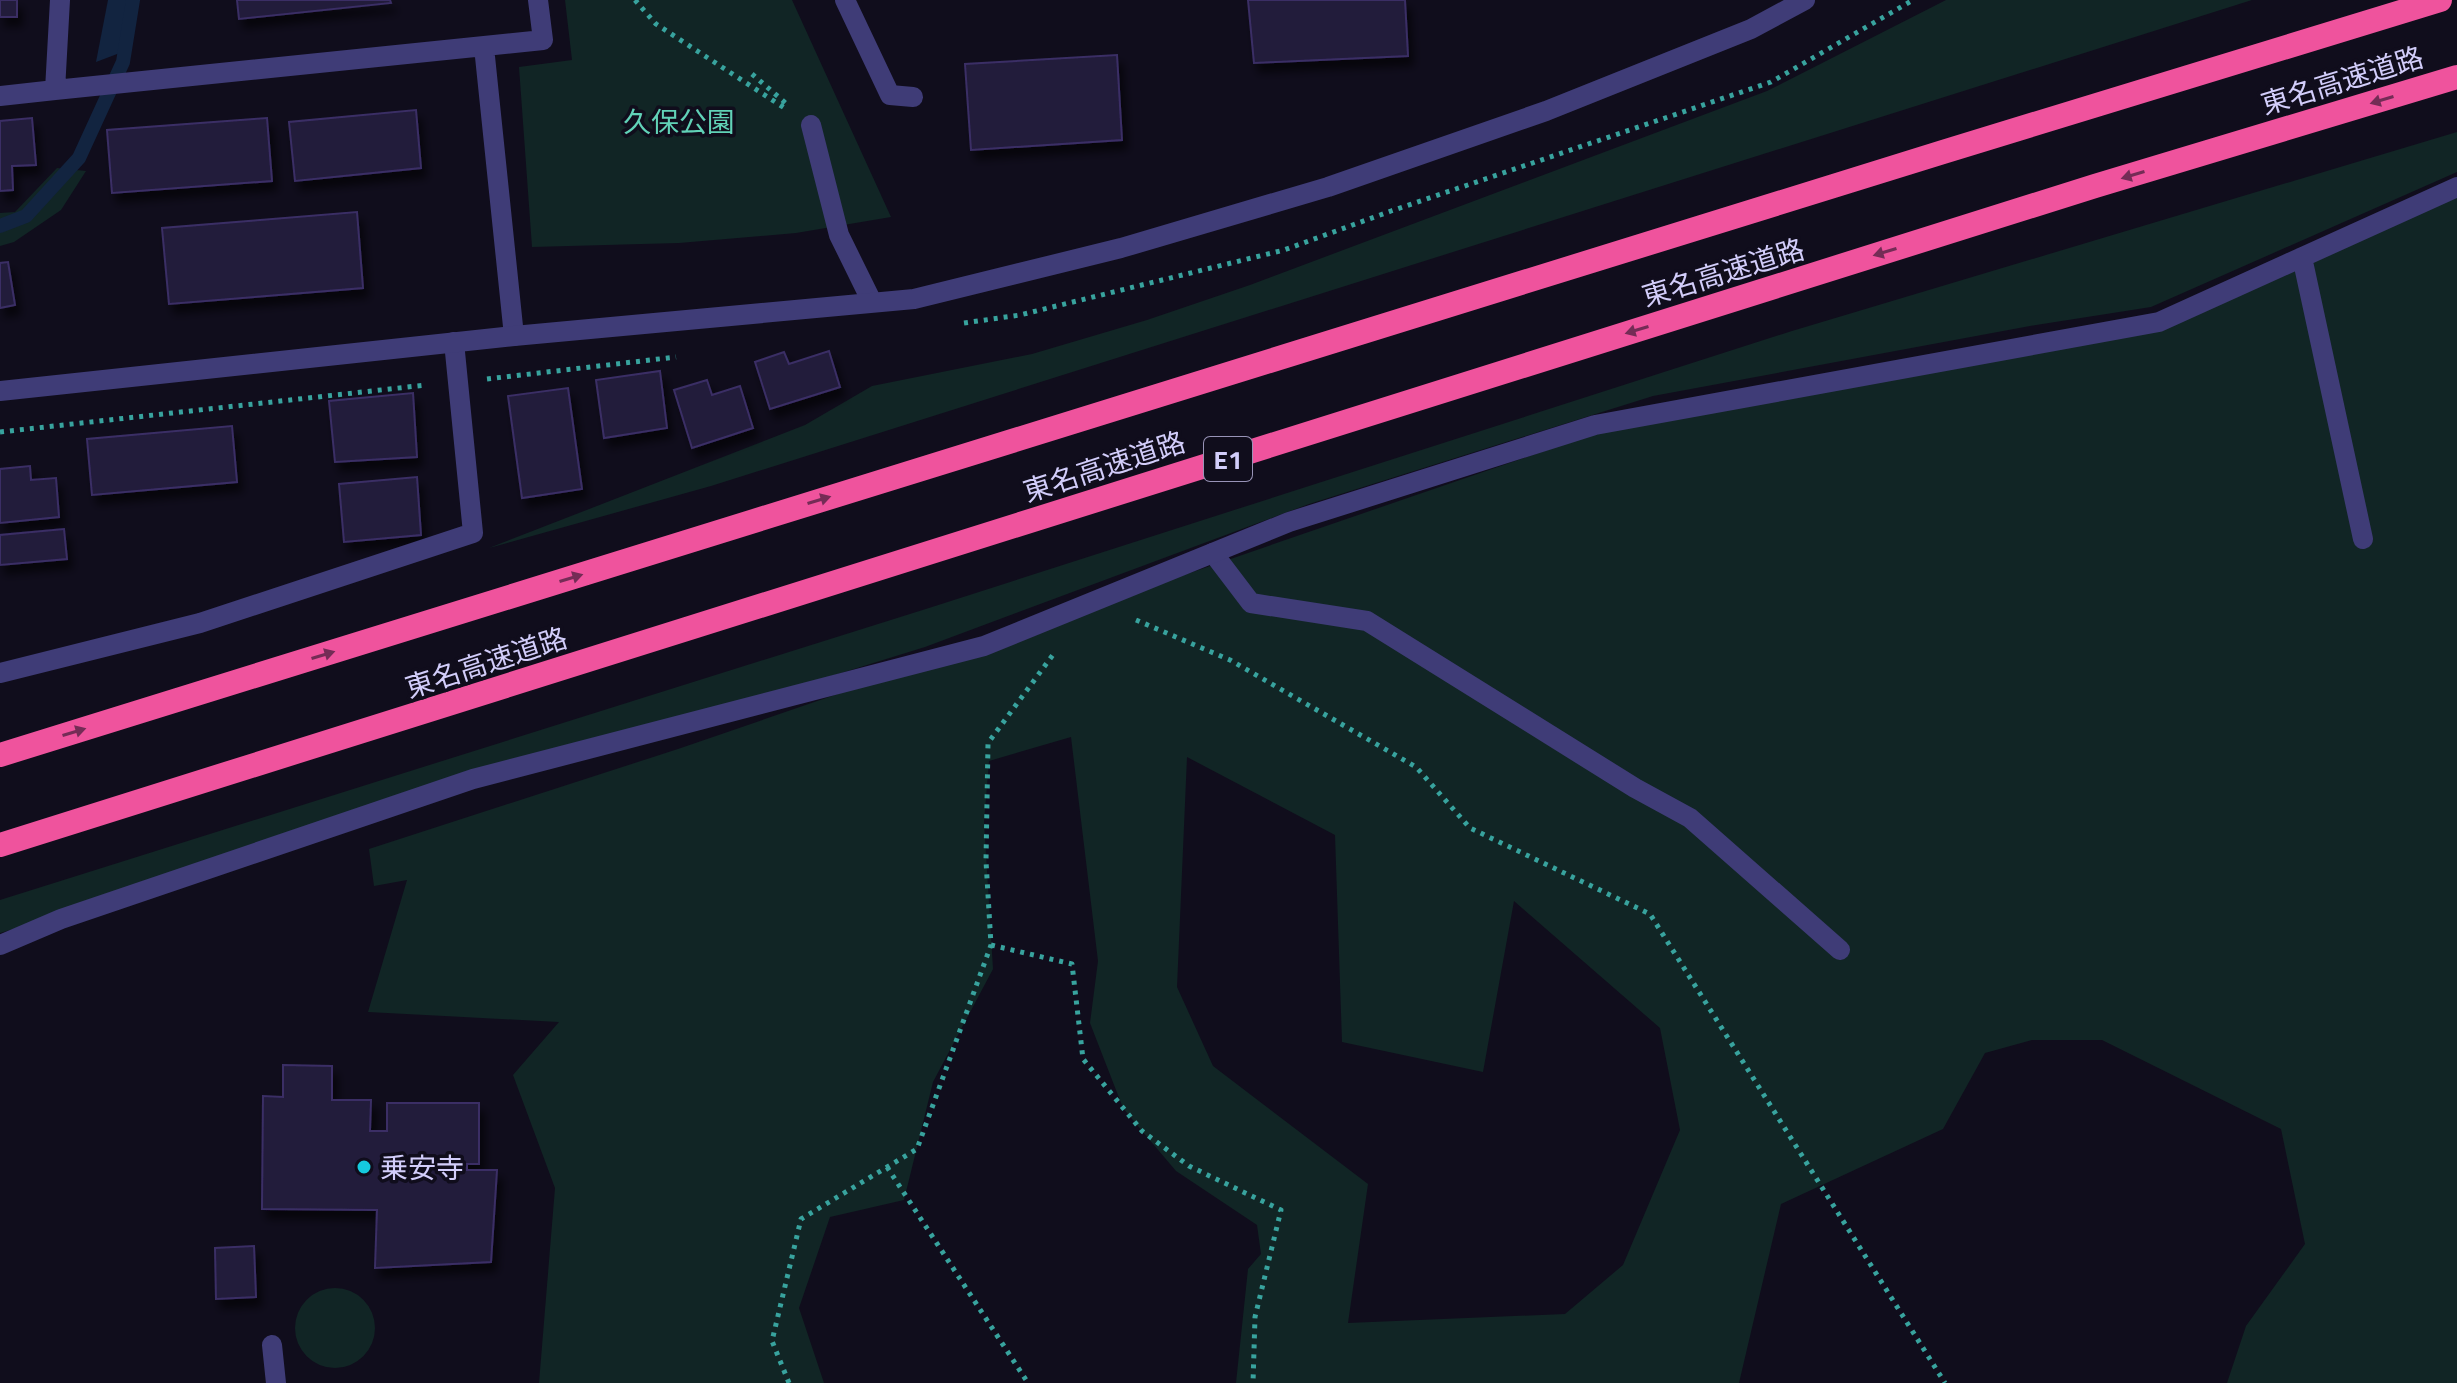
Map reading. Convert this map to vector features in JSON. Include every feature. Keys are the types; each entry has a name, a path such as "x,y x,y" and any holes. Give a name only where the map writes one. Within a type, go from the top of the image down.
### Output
{"highway":[{"name":"東名高速道路","path":"0,755 2440,0"},
{"name":"東名高速道路","path":"0,845 2095,186 2457,77"}],"street":[{"path":"55,90 60,0"},
{"path":"0,96 543,40 538,0"},
{"path":"845,0 890,95 913,97"},
{"path":"0,391 454,342 914,299 1121,248 1328,187 1546,111 1751,29 1805,0"},
{"path":"484,47 514,336"},
{"path":"811,125 839,235 872,302"},
{"path":"0,945 61,919 473,779 984,646 1289,522 1595,425 2159,322 2457,187"},
{"path":"2302,257 2363,539"},
{"path":"0,673 200,623 473,533 454,342"},
{"path":"1213,553 1251,603 1367,621 1635,788 1690,818 1840,950"},
{"path":"272,1345 276,1383"}],"path":[{"path":"635,0 656,24 811,125"},
{"path":"752,74 811,125"},
{"path":"789,1383 772,1341 801,1219 917,1149 991,945 986,861 988,743 1092,602 1230,660 1416,767 1470,828 1650,914 1945,1383"},
{"path":"991,945 1072,964 1083,1059 1142,1131 1189,1166 1281,1210 1255,1317 1253,1383"},
{"path":"887,1167 1028,1383"}],"green space":[{"name":"久保公園","path":"565,0 792,0 891,217 796,233 679,243 532,247 519,67 572,60"},
{"path":"1946,0 2252,0 711,486 489,548 805,425 872,386 1032,354 1147,320 1250,285 1767,91"},
{"path":"2457,132 2457,172 2151,307 2036,325 1653,396 1309,504 925,647 0,933 0,900 929,608 1792,331"},
{"path":"57,168 86,171 61,210 14,242 0,246 0,213 15,212"},
{"path":"2457,187 2457,1383 2227,1383 2246,1326 2305,1244 2281,1129 2102,1040 2032,1040 1985,1053 1943,1129 1781,1204 1739,1383 1236,1383 1248,1269 1261,1254 1257,1225 1176,1171 1142,1131 1123,1108 1090,1023 1098,961 1071,737 989,761 984,822 993,969 933,1082 904,1200 830,1217 799,1308 824,1383 539,1383 555,1188 513,1075 559,1022 368,1012 407,880 374,886 369,849 678,749 1643,417 2175,315","holes":["1187,757 1335,835 1342,1042 1483,1072 1514,901 1660,1028 1680,1130 1623,1265 1565,1314 1348,1323 1368,1184 1213,1066 1177,987"]},
{"path":"335,1288 350,1291 363,1300 372,1313 375,1328 372,1343 363,1356 350,1365 335,1368 320,1365 307,1356 298,1343 295,1328 298,1313 307,1300 320,1291"}],"water":[{"path":"108,0 131,0 125,51 96,62"}],"building":[{"path":"0,0 17,0 17,17 0,17"},
{"path":"237,0 390,0 391,3 239,19"},
{"path":"1248,0 1405,0 1408,56 1254,63"},
{"path":"1117,55 1122,140 971,150 965,64"},
{"path":"416,110 421,168 295,181 289,122"},
{"path":"32,118 36,165 12,166 13,190 0,191 0,121"},
{"path":"267,118 272,181 112,193 107,130"},
{"path":"357,212 363,288 169,304 162,228"},
{"path":"8,262 15,305 0,308 0,263"},
{"path":"829,351 840,387 770,409 755,362 784,352 789,364"},
{"path":"660,371 667,428 604,438 596,380"},
{"path":"707,380 712,395 740,386 753,428 692,448 674,390"},
{"path":"568,388 582,489 522,498 508,396"},
{"path":"413,393 417,457 335,462 329,401"},
{"path":"232,426 237,482 92,495 87,439"},
{"path":"30,466 31,480 56,478 59,517 0,523 0,469"},
{"path":"417,477 421,535 344,542 339,484"},
{"path":"64,529 67,559 0,565 0,535"},
{"name":"乗安寺","path":"283,1065 332,1066 332,1100 371,1100 370,1131 387,1131 387,1103 479,1103 479,1164 467,1164 467,1170 497,1170 491,1262 375,1268 377,1210 262,1209 263,1096 283,1097"},
{"path":"254,1246 256,1297 216,1299 215,1248"}],"waterway":[{"path":"0,226 26,216 79,158 123,62 133,0"}],"place":[{"name":"乗安寺","path":"364,1167"}]}
